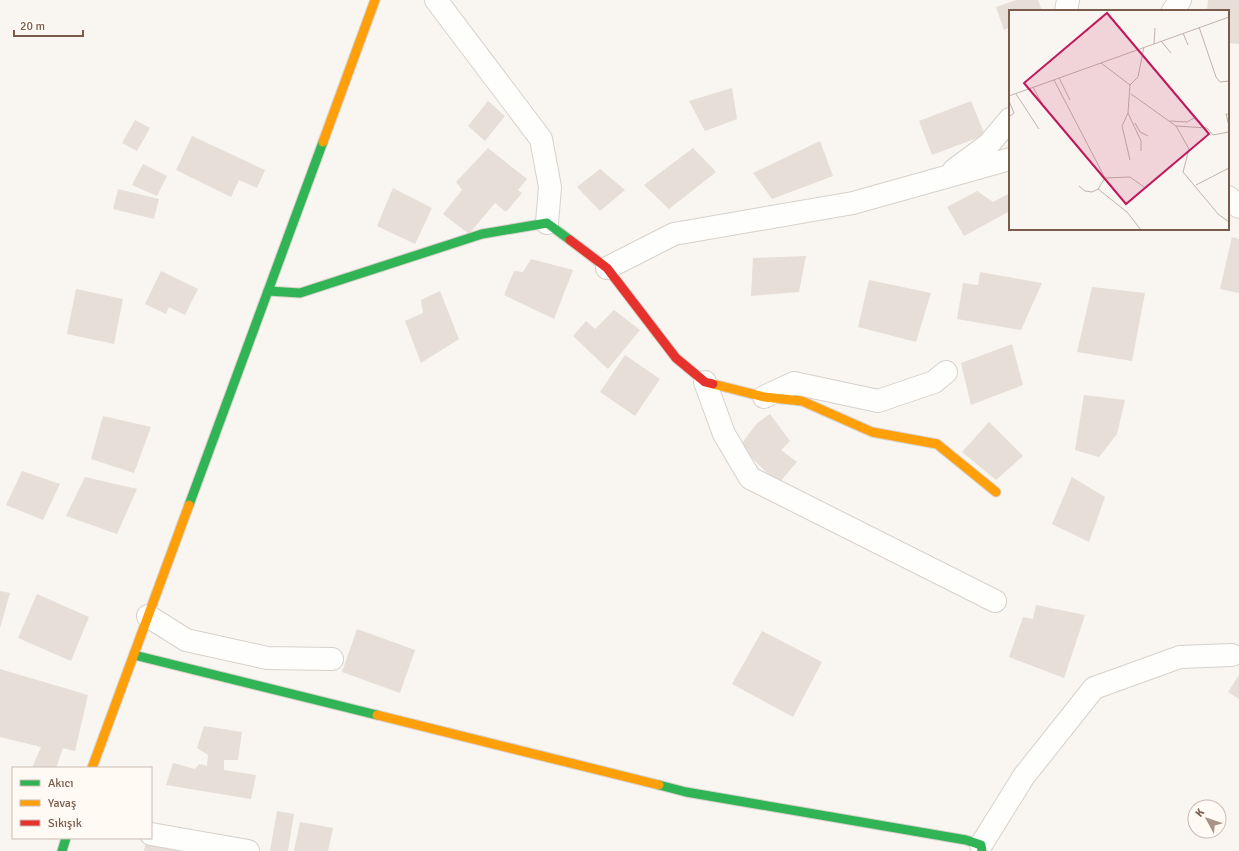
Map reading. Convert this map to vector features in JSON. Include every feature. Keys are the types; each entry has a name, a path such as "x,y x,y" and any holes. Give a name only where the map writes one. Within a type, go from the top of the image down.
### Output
{"street":[{"path":"92,767 375,0"},
{"path":"436,0 541,139 550,187 547,223"},
{"path":"1066,10 1068,0"},
{"path":"1173,10 1180,0"},
{"path":"944,178 989,144 1009,120"},
{"path":"607,268 674,234 853,203 1009,160"},
{"path":"1229,199 1239,207"},
{"path":"268,291 300,293 482,234 547,223 607,268 676,358 705,382 764,397 802,401 872,432 937,444 996,492"},
{"path":"764,397 794,383 878,401 934,382 946,372"},
{"path":"705,382 724,434 750,478 995,601"},
{"path":"148,616 186,640 267,658 332,659"},
{"path":"134,655 686,792 959,838 982,848 1024,776 1094,688 1180,657 1232,655"},
{"path":"152,834 248,851"},
{"path":"62,851 66,839"}],"building":[{"path":"1016,0 1038,0 1042,10 1009,10 1009,28 1004,30 996,7"},
{"path":"1208,0 1239,0 1239,44 1229,43 1229,10 1207,10"},
{"path":"732,88 737,119 705,131 689,101"},
{"path":"488,101 505,116 485,141 468,126"},
{"path":"971,101 985,135 932,155 919,121"},
{"path":"135,120 150,128 137,151 122,143"},
{"path":"192,136 265,170 257,188 239,180 231,197 176,170"},
{"path":"820,141 833,176 772,199 753,173"},
{"path":"488,148 527,179 518,190 522,193 506,212 495,203 469,234 443,214 462,190 456,182"},
{"path":"693,148 716,172 669,209 644,185"},
{"path":"143,164 167,176 157,196 132,185"},
{"path":"600,169 625,190 600,211 577,187"},
{"path":"393,188 432,208 415,244 377,226"},
{"path":"118,189 159,199 154,219 113,209"},
{"path":"977,191 993,202 1009,194 1009,212 964,236 947,207"},
{"path":"1232,237 1239,239 1239,293 1220,289"},
{"path":"806,256 799,292 751,296 753,258"},
{"path":"531,259 573,270 554,319 504,295 514,271 523,272"},
{"path":"161,271 198,289 185,315 169,307 166,314 145,304"},
{"path":"980,272 1042,283 1021,330 957,319 963,283 978,285"},
{"path":"869,280 931,293 916,342 858,327"},
{"path":"1092,287 1145,293 1132,361 1077,352"},
{"path":"76,289 123,299 114,344 67,334"},
{"path":"440,291 459,339 421,363 405,321 423,313 421,300"},
{"path":"614,310 640,330 608,369 573,336 586,321 595,329"},
{"path":"1012,344 1023,385 971,405 961,363"},
{"path":"625,355 660,379 635,416 600,392"},
{"path":"1084,395 1125,400 1117,434 1099,457 1075,450"},
{"path":"770,414 790,441 781,450 797,462 778,484 740,446 757,423"},
{"path":"103,416 151,427 134,473 91,459"},
{"path":"989,422 1023,456 996,480 962,452"},
{"path":"22,471 60,484 43,520 6,505"},
{"path":"85,477 137,489 117,534 66,516"},
{"path":"1072,477 1105,497 1089,542 1052,524"},
{"path":"0,591 10,593 0,628"},
{"path":"37,594 89,617 71,661 18,638"},
{"path":"1036,605 1085,615 1064,678 1009,657 1023,617 1033,619"},
{"path":"357,629 415,650 400,693 342,672"},
{"path":"762,631 822,662 793,717 732,684"},
{"path":"0,669 88,695 75,751 63,748 56,767 32,767 41,747 0,737"},
{"path":"1239,675 1239,699 1228,692"},
{"path":"204,726 242,732 238,760 224,760 224,770 256,775 251,799 166,785 173,763 195,769 199,764 207,766 208,755 197,748"},
{"path":"277,811 294,814 288,851 270,851"},
{"path":"300,822 333,828 328,851 294,851"},
{"path":"146,841 186,851 144,851"}],"traffic: fast":[{"path":"189,505 323,142"},
{"path":"268,291 300,293 482,234 547,223 570,240"},
{"path":"134,655 377,715"},
{"path":"659,785 686,792 966,840 981,845 982,851"},
{"path":"62,851 66,839"}],"traffic: slow":[{"path":"323,142 375,0"},
{"path":"713,384 764,397 802,401 872,432 937,444 996,492"},
{"path":"92,767 189,505"},
{"path":"377,715 659,785"}],"traffic: jam":[{"path":"570,240 607,268 676,358 705,382 713,384"}]}
